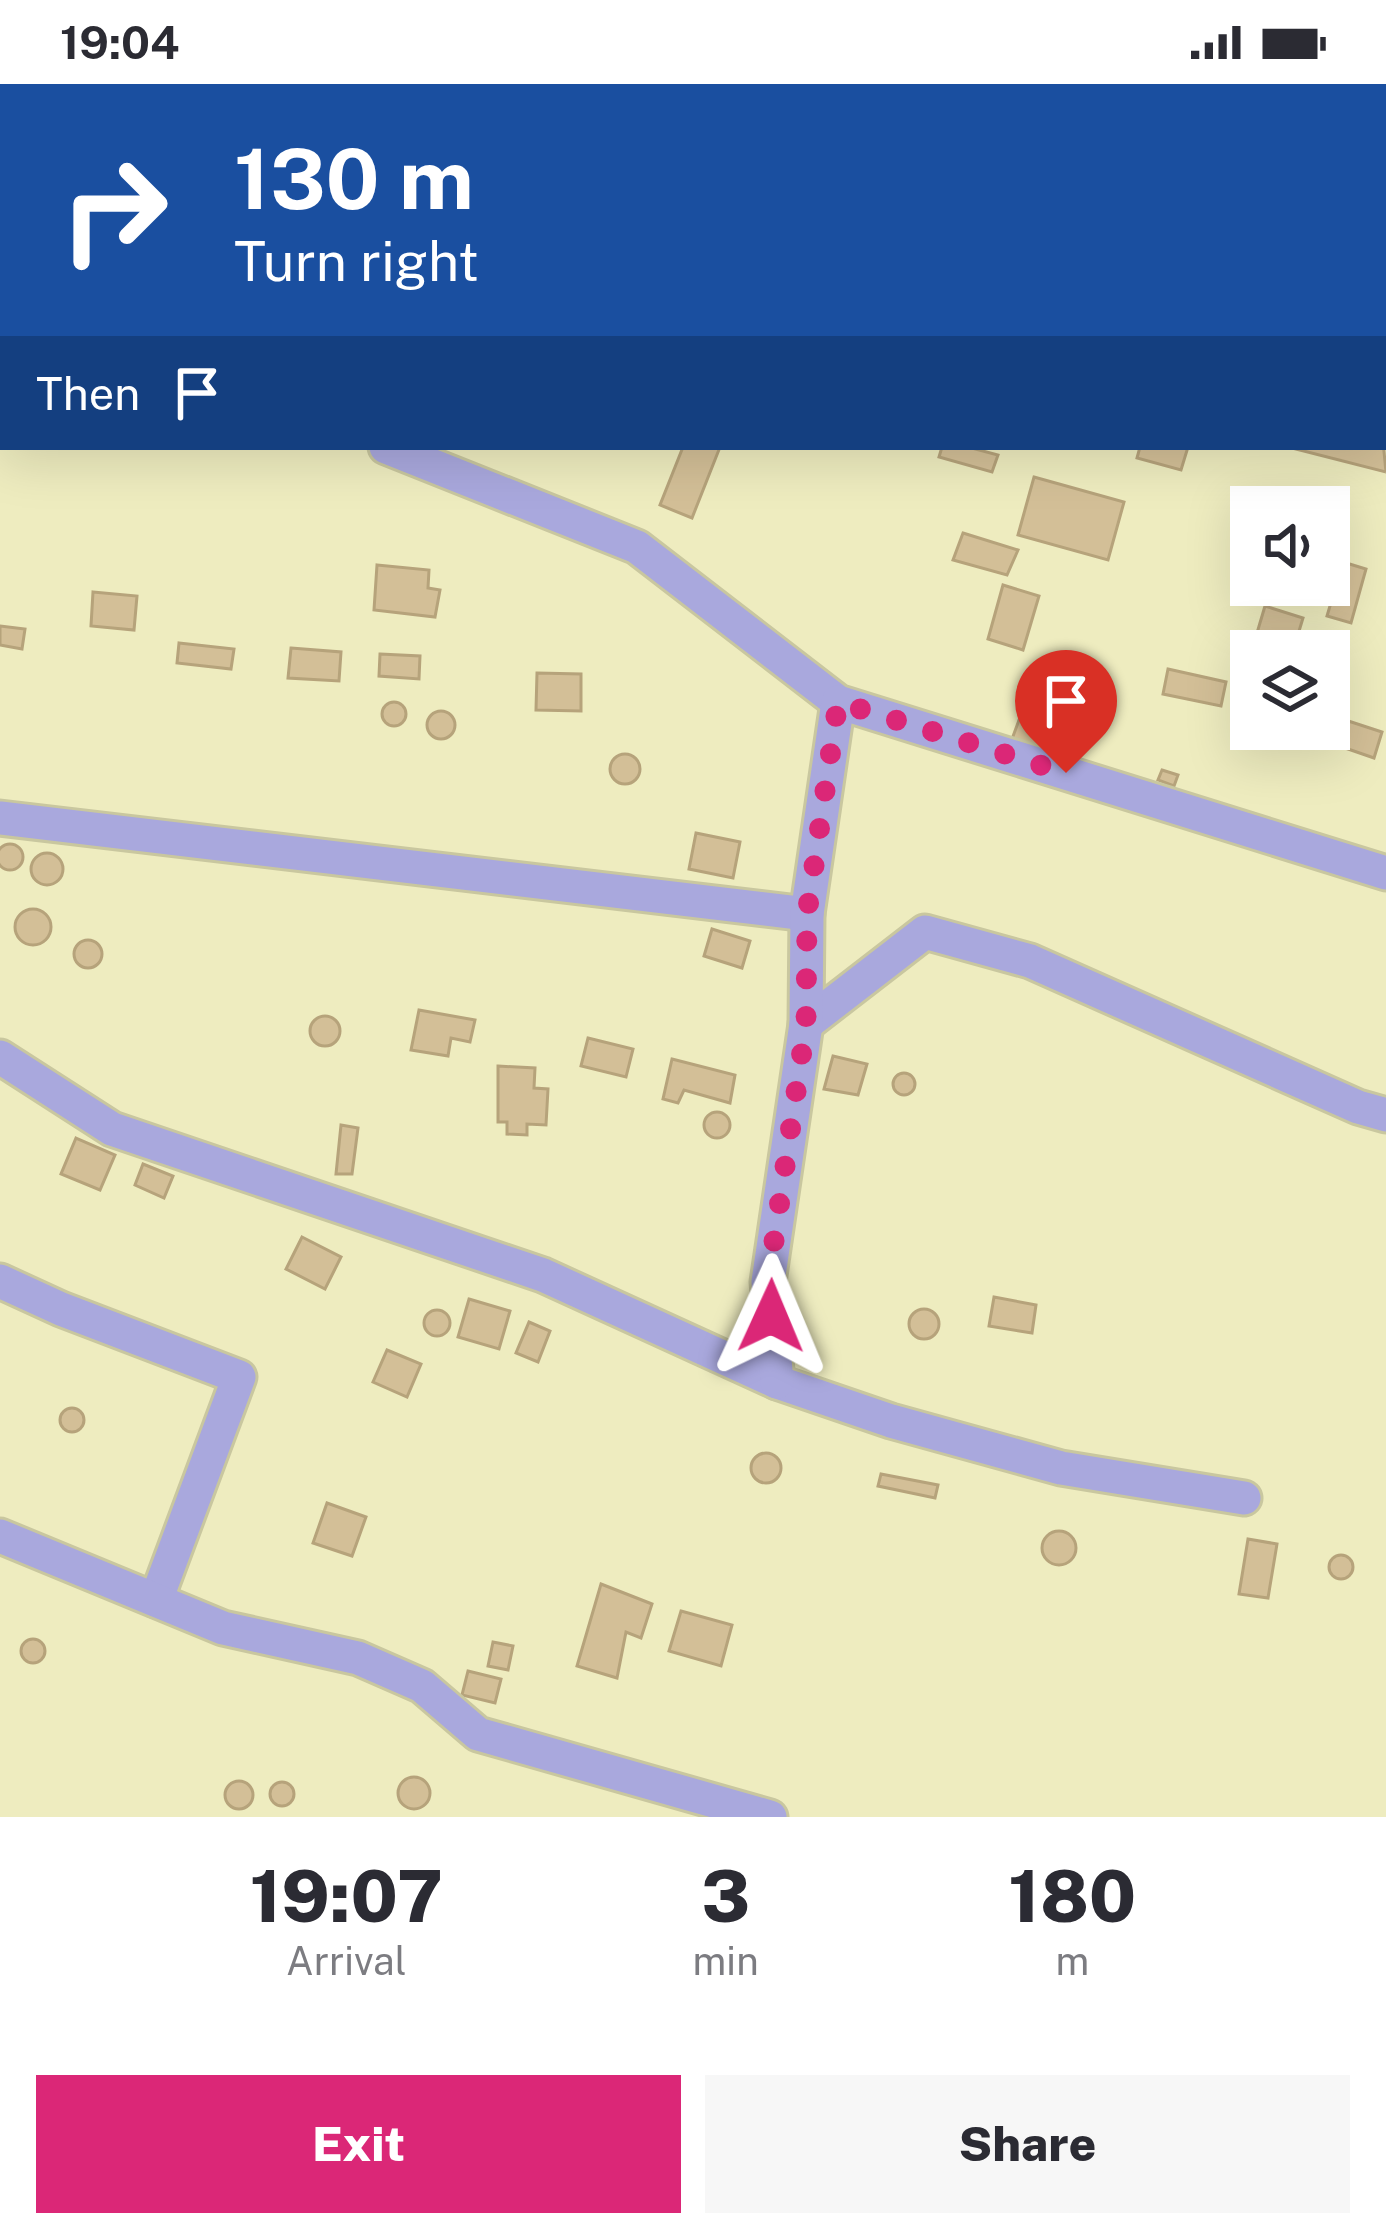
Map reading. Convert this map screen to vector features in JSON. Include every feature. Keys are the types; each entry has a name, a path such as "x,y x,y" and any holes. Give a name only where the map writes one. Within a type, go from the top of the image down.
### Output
{"street":[{"path":"394,450 637,547 838,702 1386,873"},
{"path":"777,1382 768,1282 806,1024 807,914 838,702"},
{"path":"0,818 807,914"},
{"path":"806,1024 925,932 1030,961 1358,1107 1386,1115"},
{"path":"0,1057 112,1129 543,1275 777,1382 891,1421 1061,1468 1244,1498"},
{"path":"0,1281 61,1310 238,1377 156,1600"},
{"path":"0,1536 223,1628 358,1658 422,1686 478,1734 770,1817"}],"building":[{"path":"682,450 719,450 692,518 660,505"},
{"path":"941,450 998,455 992,472 939,457"},
{"path":"1139,450 1187,450 1181,470 1137,458"},
{"path":"1300,450 1384,450 1386,472"},
{"path":"1034,477 1124,502 1108,560 1018,535"},
{"path":"963,533 1018,550 1007,575 953,560"},
{"path":"1350,564 1366,569 1351,623 1327,616 1330,606 1350,606"},
{"path":"377,565 429,570 428,588 440,590 435,617 374,610"},
{"path":"1003,585 1039,596 1023,650 988,639"},
{"path":"93,592 137,596 134,630 91,626"},
{"path":"1265,606 1303,618 1299,630 1258,630"},
{"path":"0,626 25,629 22,649 0,645"},
{"path":"179,643 234,649 231,669 177,663"},
{"path":"291,648 341,652 339,681 288,678"},
{"path":"380,654 420,656 419,679 379,676"},
{"path":"1168,669 1226,682 1221,706 1163,694"},
{"path":"537,673 581,674 581,711 536,710"},
{"path":"1026,701 1069,717 1055,755 1012,739"},
{"path":"394,702 406,714 394,726 382,714"},
{"path":"441,711 451,715 455,725 451,735 441,739 431,735 427,725 431,715"},
{"path":"1350,722 1382,732 1374,758 1350,750"},
{"path":"625,754 640,769 625,784 610,769"},
{"path":"1162,770 1178,775 1174,786 1158,780"},
{"path":"696,833 740,842 733,878 689,869"},
{"path":"5,845 15,845 22,852 22,862 15,869 -1,863 -1,851"},
{"path":"47,853 58,858 63,869 58,880 47,885 36,880 31,869 36,858"},
{"path":"33,909 45,915 51,927 45,939 33,945 21,939 15,927 21,915"},
{"path":"712,929 750,941 742,968 704,956"},
{"path":"88,940 98,944 102,954 98,964 88,968 78,964 74,954 78,944"},
{"path":"419,1010 475,1020 470,1042 451,1038 448,1056 411,1050"},
{"path":"325,1016 340,1031 325,1046 310,1031"},
{"path":"588,1038 633,1049 626,1077 581,1066"},
{"path":"833,1056 867,1064 858,1095 824,1089"},
{"path":"672,1059 735,1075 730,1103 684,1090 678,1103 663,1099"},
{"path":"498,1066 535,1068 534,1088 548,1089 546,1125 527,1124 527,1135 507,1134 507,1122 498,1122"},
{"path":"904,1073 915,1084 904,1095 893,1084"},
{"path":"717,1112 730,1125 717,1138 704,1125"},
{"path":"341,1125 358,1128 352,1174 336,1174"},
{"path":"76,1138 115,1155 100,1190 61,1174"},
{"path":"143,1164 173,1176 164,1198 135,1185"},
{"path":"302,1237 341,1257 325,1289 286,1269"},
{"path":"994,1297 1036,1305 1032,1333 989,1326"},
{"path":"469,1299 510,1311 499,1349 458,1337"},
{"path":"924,1309 939,1324 924,1339 909,1324"},
{"path":"437,1310 450,1323 437,1336 424,1323"},
{"path":"529,1322 550,1331 538,1362 516,1353"},
{"path":"387,1350 421,1364 407,1397 373,1382"},
{"path":"72,1408 81,1411 81,1429 72,1432 63,1429 60,1420 63,1411"},
{"path":"766,1453 777,1457 781,1468 777,1479 766,1483 755,1479 751,1468 755,1457"},
{"path":"881,1474 938,1485 935,1498 878,1486"},
{"path":"327,1503 366,1517 352,1556 313,1543"},
{"path":"1059,1531 1071,1536 1076,1548 1071,1560 1059,1565 1047,1560 1042,1548 1047,1536"},
{"path":"1248,1539 1277,1544 1268,1598 1239,1594"},
{"path":"1341,1555 1353,1567 1341,1579 1329,1567"},
{"path":"601,1584 652,1604 641,1638 626,1632 617,1678 577,1666"},
{"path":"681,1611 732,1625 721,1666 669,1651"},
{"path":"33,1639 45,1651 33,1663 21,1651"},
{"path":"493,1642 513,1646 508,1670 488,1666"},
{"path":"468,1671 501,1679 495,1703 462,1695"},
{"path":"414,1777 425,1782 430,1793 425,1804 414,1809 403,1804 398,1793 403,1782"},
{"path":"239,1781 249,1785 253,1795 249,1805 239,1809 229,1805 225,1795 229,1785"},
{"path":"282,1782 294,1794 282,1806 270,1794"}],"route":[{"path":"771,1316 768,1282 806,1024 807,914 838,702 1066,773"}]}
